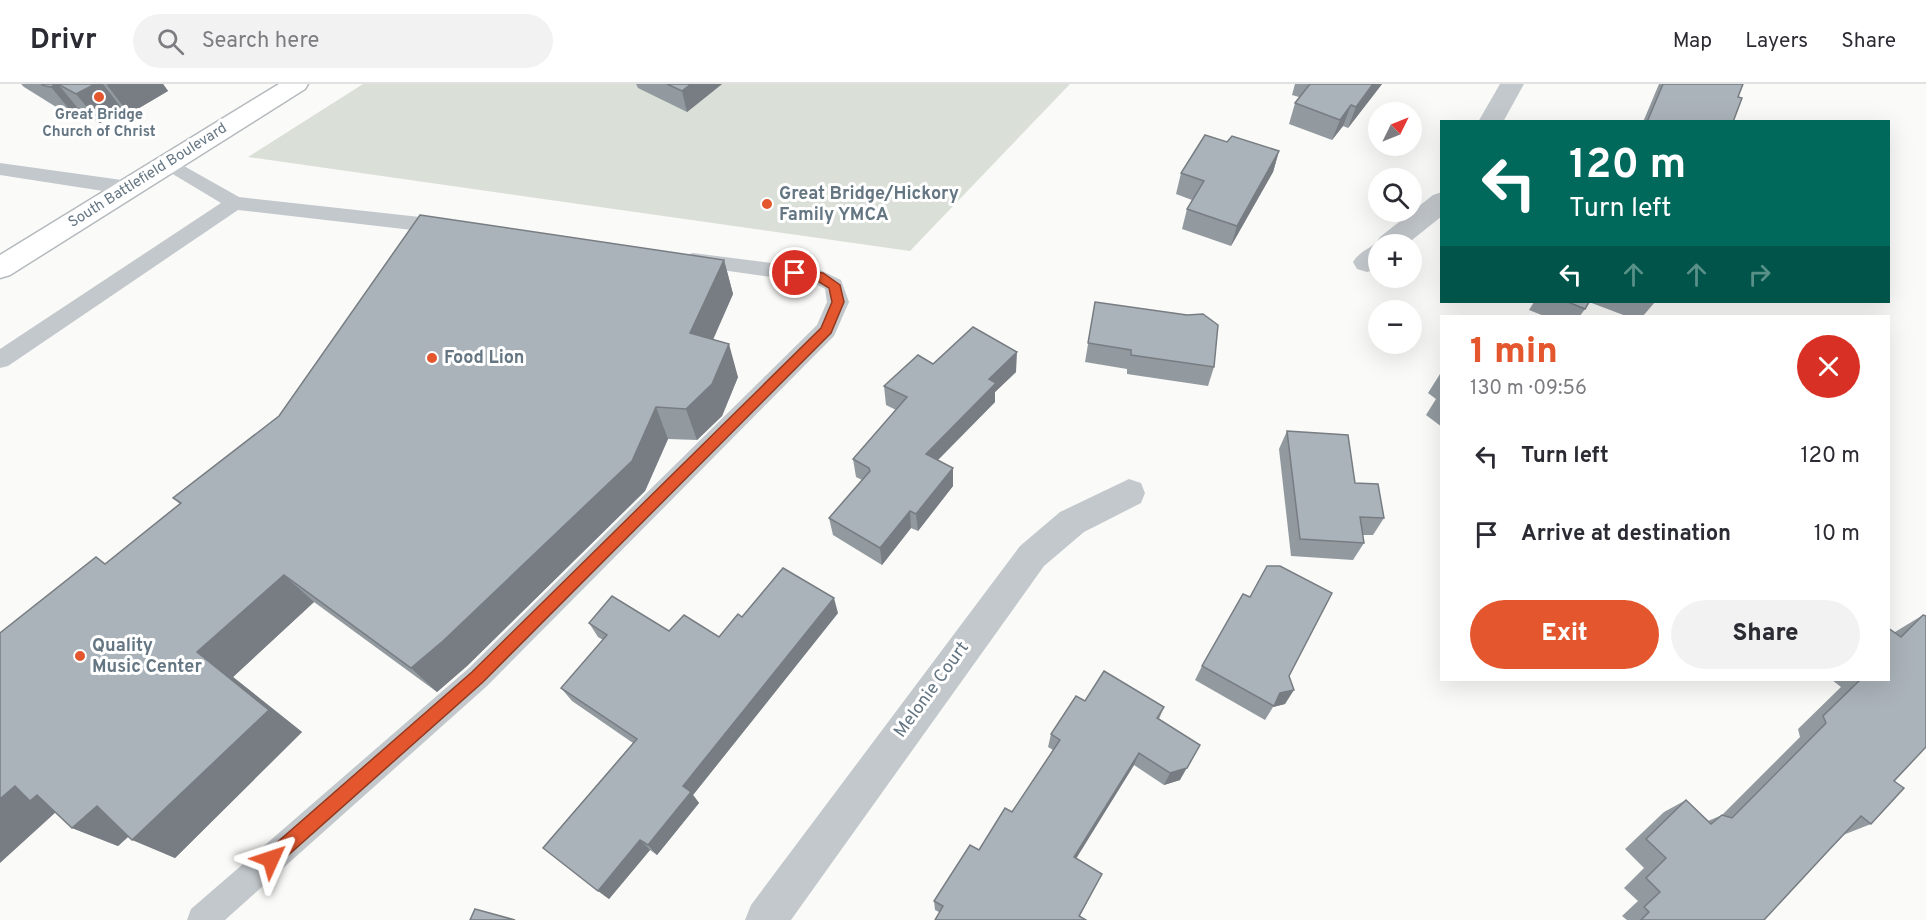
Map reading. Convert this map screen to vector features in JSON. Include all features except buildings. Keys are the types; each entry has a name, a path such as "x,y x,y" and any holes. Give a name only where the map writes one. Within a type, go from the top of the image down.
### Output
{"main road":[{"name":"South Battlefield Boulevard","path":"0,268 296,84"}],"street":[{"path":"1491,120 1512,84"},
{"path":"1402,234 1440,203"},
{"name":"Melonie Court","path":"766,920 1032,556 1072,522 1129,493"}],"lane":[{"path":"168,163 235,203 423,233 464,229"},
{"path":"0,169 129,188"},
{"path":"0,360 235,203"},
{"path":"202,920 478,677 826,330 838,302 834,285 818,276 665,256"}],"shaded area":[{"name":"Great Bridge/Hickory Family YMCA","path":"363,84 1070,84 910,251 248,157"}],"place":[{"name":"Great Bridge Church of Christ","path":"99,97"},
{"name":"Great Bridge/Hickory Family YMCA","path":"767,204"},
{"name":"Food Lion","path":"432,358"},
{"name":"Quality Music Center","path":"80,656"}],"route":[{"path":"271,859 478,677 826,330 838,302 834,285 818,276 795,273"}]}
